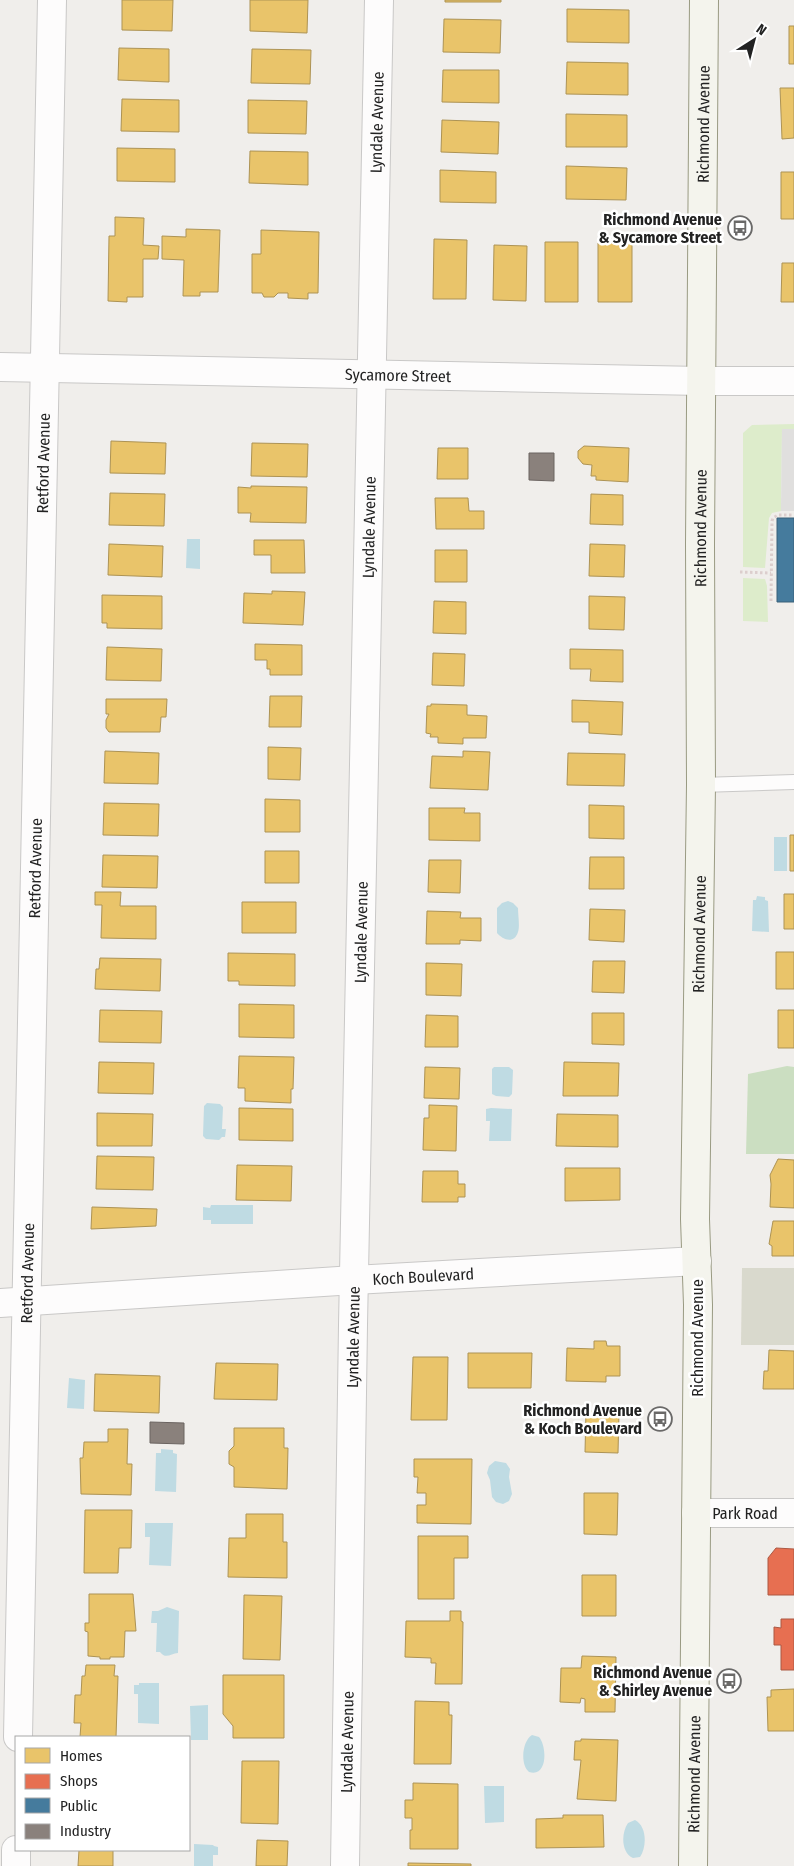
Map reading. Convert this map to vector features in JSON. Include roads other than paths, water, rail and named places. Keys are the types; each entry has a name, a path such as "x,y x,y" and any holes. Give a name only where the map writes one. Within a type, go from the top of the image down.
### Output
{"main road":[{"name":"Richmond Avenue","path":"693,1866 697,1261 695,1219 701,785 701,381 704,0"}],"street":[{"name":"Retford Avenue","path":"18,1736 52,0"},
{"name":"Lyndale Avenue","path":"345,1866 354,1280 379,0"},
{"name":"Sycamore Street","path":"0,367 701,381 794,381"},
{"name":"Koch Boulevard","path":"0,1303 354,1280 697,1261"},
{"name":"Park Road","path":"696,1513 794,1513"},
{"path":"16,1851 16,1866"}],"lane":[{"path":"701,785 794,782"}],"water":[{"path":"187,539 200,539 200,569 186,568"},
{"path":"774,837 787,837 787,871 774,871"},
{"path":"757,896 765,897 765,900 768,901 769,932 752,931 753,900 756,900"},
{"path":"508,901 518,908 519,930 511,940 505,939 497,933 497,908 502,903"},
{"path":"494,1067 509,1067 513,1070 512,1094 509,1097 492,1094 492,1069"},
{"path":"207,1103 220,1104 223,1107 222,1129 226,1129 225,1137 219,1140 206,1139 203,1136 204,1106"},
{"path":"486,1109 512,1109 511,1141 489,1141 490,1121 486,1121"},
{"path":"211,1205 253,1205 253,1224 211,1224 211,1220 203,1220 203,1207 210,1208"},
{"path":"69,1378 85,1380 84,1409 67,1408"},
{"path":"161,1449 173,1450 173,1453 177,1454 176,1492 155,1491 156,1453 161,1453"},
{"path":"495,1461 506,1463 510,1469 509,1477 512,1494 509,1501 503,1504 496,1502 492,1497 490,1480 487,1473 489,1466"},
{"path":"145,1523 173,1523 171,1566 149,1565 150,1537 145,1537"},
{"path":"167,1607 179,1611 178,1653 164,1656 160,1652 156,1652 157,1623 151,1623 152,1611 158,1611"},
{"path":"139,1683 159,1683 159,1724 138,1723 138,1694 134,1694 134,1685 139,1685"},
{"path":"208,1705 208,1740 191,1740 190,1706"},
{"path":"532,1735 539,1737 542,1741 544,1754 543,1766 535,1773 529,1772 526,1769 523,1759 524,1747"},
{"path":"484,1786 504,1786 504,1822 485,1823"},
{"path":"635,1820 642,1827 645,1842 640,1857 633,1858 626,1852 623,1837 628,1823"},
{"path":"194,1844 218,1847 218,1855 213,1855 213,1866 194,1866"}],"place":[{"name":"Richmond Avenue & Sycamore Street","path":"740,228"},
{"name":"Richmond Avenue & Koch Boulevard","path":"660,1419"},
{"name":"Richmond Avenue & Shirley Avenue","path":"729,1681"}]}
